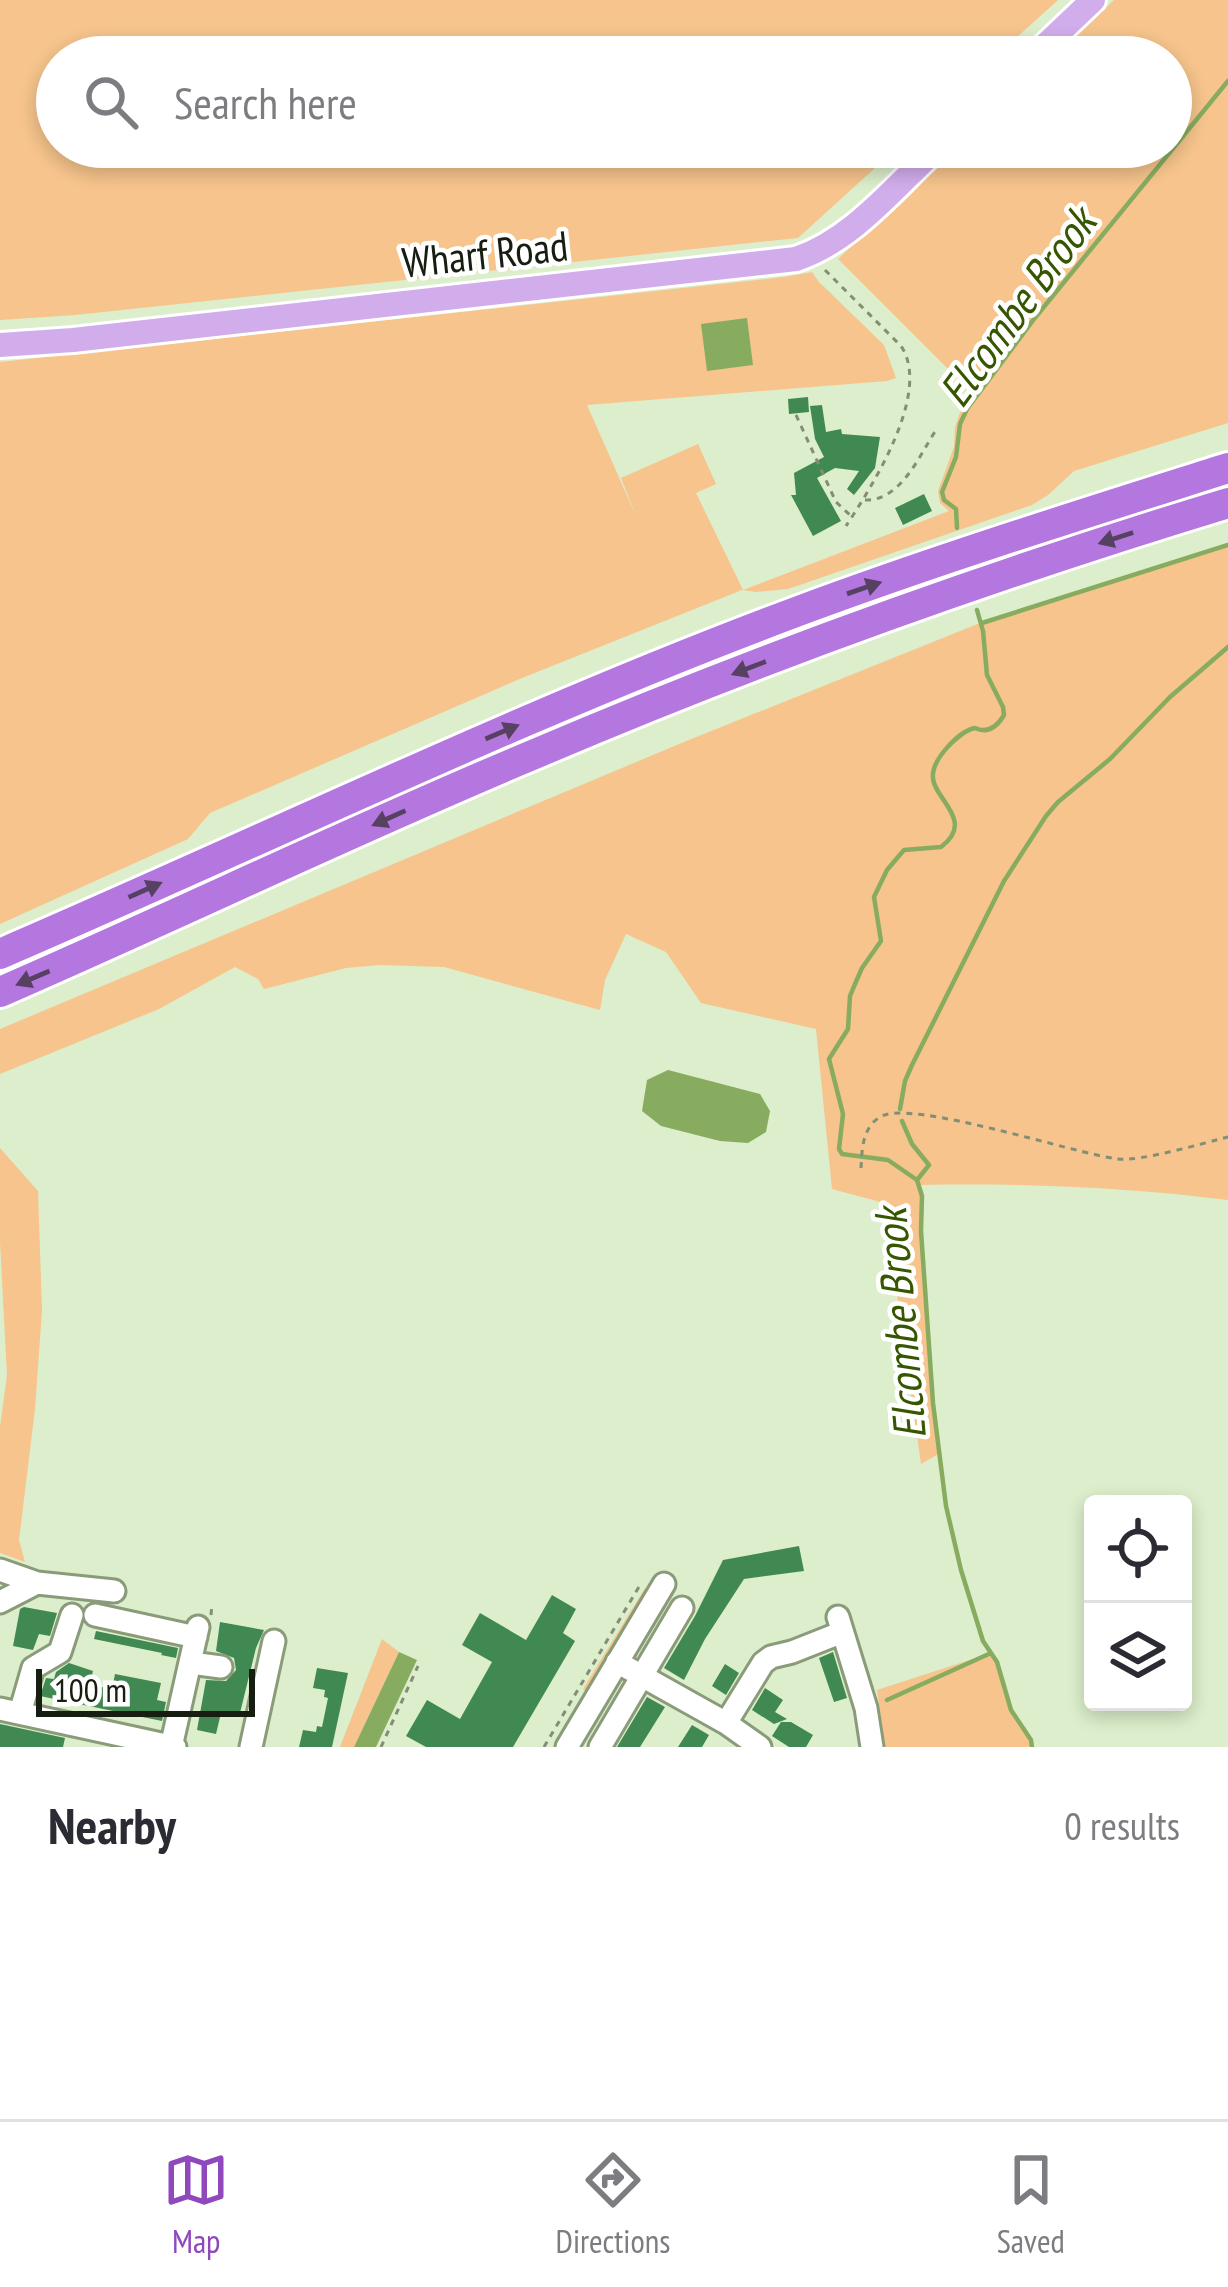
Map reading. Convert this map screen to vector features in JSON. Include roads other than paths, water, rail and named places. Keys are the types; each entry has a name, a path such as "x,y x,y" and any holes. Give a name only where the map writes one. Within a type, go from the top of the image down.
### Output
{"highway":[{"path":"0,954 433,762 774,621 1006,538 1228,468"},
{"path":"0,992 529,756 662,702 888,616 1228,503"}],"main road":[{"path":"1055,36 1093,0"},
{"name":"Wharf Road","path":"0,345 770,263 814,253 844,234 915,168"}],"street":[{"path":"0,1570 38,1583 115,1591"},
{"path":"0,1580 0,1601 38,1583"},
{"path":"567,1747 664,1585"},
{"path":"600,1747 682,1608"},
{"path":"71,1615 60,1652 33,1668 10,1711 172,1747 197,1632 95,1616"},
{"path":"726,1723 763,1663 836,1626 859,1679 872,1747"},
{"path":"251,1747 274,1641"},
{"path":"617,1662 760,1747"},
{"path":"190,1663 220,1667"}],"waterway":[{"name":"Elcombe Brook","path":"1192,125 1228,81"},
{"name":"Elcombe Brook","path":"957,528 956,509 942,492 967,409 1157,168"},
{"path":"982,623 1228,545"},
{"name":"Elcombe Brook","path":"977,610 987,675 1004,715 992,728 975,728 961,735 936,763 935,786 955,828 941,847 904,850 887,870 874,897 881,941 862,968 850,996 848,1029 829,1059 843,1114 842,1154 888,1160 917,1180 922,1196 933,1403 946,1506 983,1641 997,1662 1011,1710 1032,1747"},
{"path":"900,1109 912,1065 1004,881 1046,816 1228,647"},
{"path":"902,1121 929,1165 917,1180"},
{"path":"887,1700 991,1653"}]}
